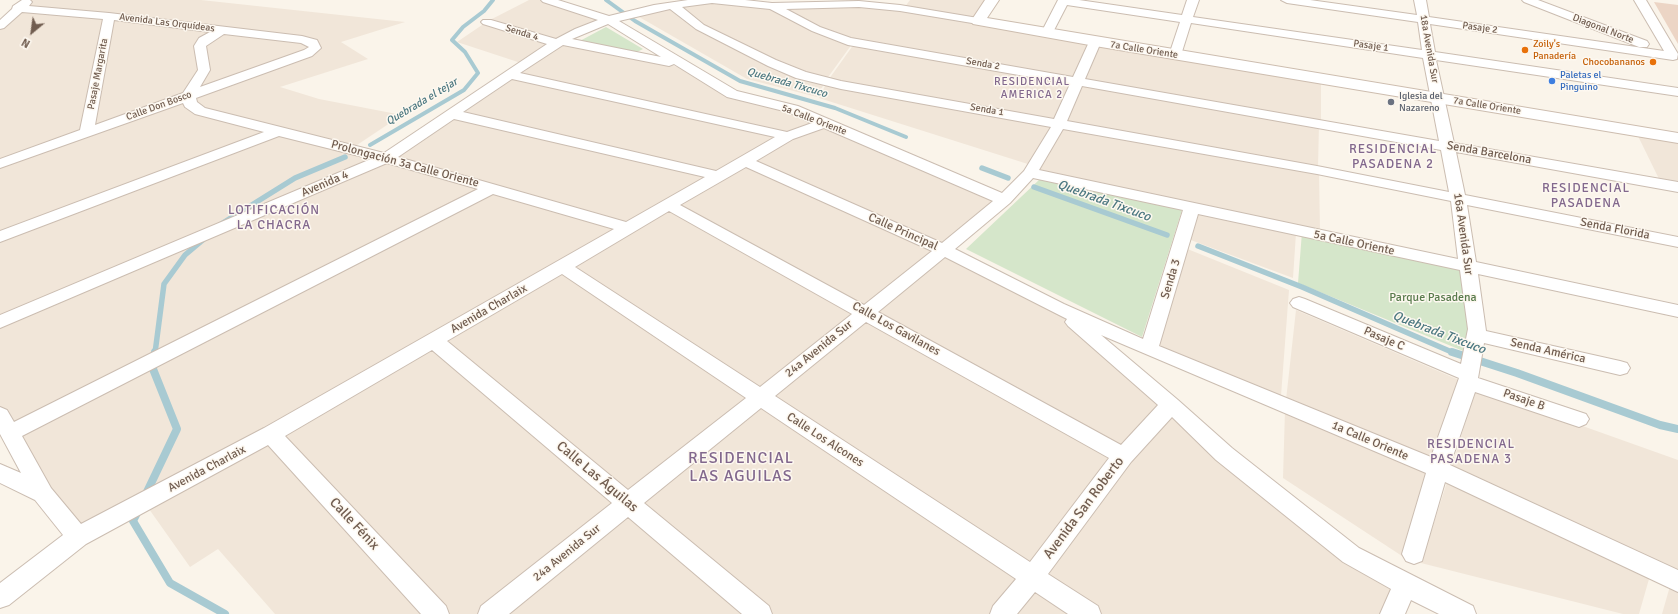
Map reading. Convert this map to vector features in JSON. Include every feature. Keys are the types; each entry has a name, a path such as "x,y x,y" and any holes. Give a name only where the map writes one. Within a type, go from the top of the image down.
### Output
{"street":[{"path":"0,26 17,8 28,0"},
{"name":"5a Calle Oriente","path":"547,0 614,18 682,65 732,94 793,109 1004,200"},
{"name":"7a Calle Oriente","path":"614,18 672,5 712,0 772,6 825,2 904,4 978,21 1095,42 1678,138"},
{"path":"978,21 992,0"},
{"path":"1047,33 1064,0"},
{"name":"Pasaje 1","path":"1064,0 1678,92"},
{"path":"1175,55 1193,0"},
{"name":"Pasaje 2","path":"1288,0 1675,56"},
{"name":"18a Avenida Sur","path":"1420,0 1438,98"},
{"name":"Diagonal Norte","path":"1528,0 1675,56"},
{"path":"1640,0 1675,56"},
{"name":"Senda 1","path":"672,5 700,27 772,63 801,75 841,85 1317,170"},
{"name":"Senda 2","path":"772,6 816,29 848,41 1319,123"},
{"name":"Avenida Las Orquídeas","path":"17,8 109,16 308,41 316,45"},
{"name":"Pasaje Margarita","path":"87,132 109,16"},
{"name":"Avenida 4","path":"0,322 386,158 559,42 579,31 614,18"},
{"name":"Senda 4","path":"487,22 559,42 682,65"},
{"path":"189,95 204,70 200,46 203,42 222,30"},
{"name":"24a Avenida Sur","path":"490,614 944,250 1004,200 1030,173 1059,124 1095,42"},
{"name":"Calle Don Bosco","path":"0,164 308,53 316,48 316,45"},
{"path":"510,75 788,136"},
{"name":"Prolongación 3a Calle Oriente","path":"189,95 190,104 200,111 278,132 386,158 629,228"},
{"name":"16a Avenida Sur","path":"1414,554 1438,469 1470,370 1477,329 1458,198 1438,98"},
{"path":"456,111 718,176"},
{"name":"Avenida Charlaix","path":"78,537 271,434 788,136 824,122"},
{"name":"Senda Barcelona","path":"1319,123 1678,187"},
{"path":"0,237 278,132"},
{"name":"Calle Principal","path":"745,161 944,250 1058,308"},
{"name":"Senda Florida","path":"1317,170 1678,242"},
{"name":"5a Calle Oriente","path":"1030,173 1678,311"},
{"path":"0,596 78,537 43,494 5,424 144,366 492,188"},
{"name":"Calle Los Gavilanes","path":"669,204 1123,456"},
{"name":"Senda 3","path":"1149,349 1192,208"},
{"name":"Calle Los Alcones","path":"562,266 1089,614"},
{"name":"Pasaje C","path":"1299,303 1470,370"},
{"path":"1058,308 1171,405 1224,454 1350,555 1464,614"},
{"name":"1a Calle Oriente","path":"1058,308 1149,349 1438,469 1678,581"},
{"name":"Senda América","path":"1476,334 1620,368"},
{"name":"Calle Las Águilas","path":"434,341 760,614"},
{"name":"Pasaje B","path":"1470,370 1579,419"},
{"name":"Avenida San Roberto","path":"1002,614 1032,577 1123,456 1171,405"},
{"name":"Calle Fénix","path":"271,434 437,614"},
{"path":"0,473 43,494"},
{"path":"1392,614 1406,585"}],"shaded area":[{"path":"28,0 201,0 405,22 341,42 368,59 280,87 319,99 402,115 351,149 629,228 78,537 0,415 0,26"},
{"path":"529,0 541,0 603,20 557,42 488,21"},
{"path":"910,0 992,0 975,19 904,8"},
{"path":"713,2 769,7 852,44 826,80 802,73 703,26 677,6"},
{"path":"672,6 699,28 825,82 817,97 747,79 634,14"},
{"path":"860,6 898,10 1094,42 1077,80 851,39 812,24 778,7"},
{"path":"485,23 553,44 524,64 457,42"},
{"path":"561,43 679,67 729,97 790,113 816,123 788,134 514,74"},
{"path":"854,44 1076,81 1056,121 829,79"},
{"path":"1099,44 1321,80 1321,122 1081,80"},
{"path":"511,77 784,136 718,172 458,113"},
{"path":"1080,82 1319,124 1318,167 1063,123"},
{"path":"826,84 1056,125 1031,165 819,98"},
{"path":"452,116 713,176 629,225 391,157"},
{"path":"824,124 1001,200 943,248 749,161 789,137"},
{"path":"1061,126 1319,173 1320,231 1035,172"},
{"path":"1637,134 1678,140 1678,186 1661,183"},
{"path":"745,163 939,250 865,310 673,204"},
{"path":"669,208 860,313 760,393 568,266"},
{"path":"1196,212 1296,233 1293,278 1188,239"},
{"path":"1185,248 1289,290 1281,396 1159,346"},
{"path":"941,252 1057,312 1165,404 1122,450 872,312"},
{"path":"561,271 754,398 629,498 440,341"},
{"path":"1296,310 1459,380 1434,462 1286,400"},
{"path":"865,316 1117,457 1031,571 765,397"},
{"path":"432,345 621,504 482,614 447,614 280,434"},
{"path":"1476,388 1678,460 1678,576 1451,469"},
{"path":"761,402 1024,578 995,614 770,614 636,503"},
{"path":"1285,410 1431,471 1402,556 1283,478"},
{"path":"1171,411 1399,586 1385,614 1099,614 1042,576 1128,459"},
{"path":"270,437 434,614 275,614 218,549 190,567 149,509"},
{"path":"1448,479 1651,572 1639,614 1623,614 1421,563"},
{"path":"627,511 750,614 499,614"},
{"path":"1035,584 1079,614 1010,614"},
{"path":"1670,586 1678,590 1678,614 1662,614"}],"green space":[{"path":"606,27 643,49 635,53 576,43"},
{"path":"1040,179 1182,210 1142,337 966,249"},
{"name":"Parque Pasadena","path":"1302,232 1467,267 1473,355 1298,283"}],"building":[{"path":"1654,2 1678,5 1678,44"}],"waterway":[{"name":"Quebrada el tejar","path":"370,145 464,90 478,73 465,52 452,40 463,27 484,11 493,0"},
{"name":"Quebrada Tixcuco","path":"606,0 635,21 740,81 835,108 906,137"},
{"name":"Quebrada el tejar","path":"218,226 295,178 345,157"},
{"name":"Quebrada Tixcuco","path":"982,168 1008,178"},
{"name":"Quebrada Tixcuco","path":"1034,187 1167,235"},
{"name":"Quebrada el tejar","path":"155,353 164,284 185,255 204,239"},
{"name":"Quebrada Tixcuco","path":"1198,246 1302,287 1454,353"},
{"name":"Quebrada el tejar","path":"145,496 177,429 153,369 155,352"},
{"name":"Quebrada Tixcuco","path":"1452,352 1517,373 1660,425 1678,429"},
{"name":"Quebrada el tejar","path":"138,511 133,521 170,583 225,614"}],"place":[{"name":"Zoily's Panadería","path":"1525,50"},
{"name":"Chocobananos","path":"1653,62"},
{"name":"Paletas el Pinguino","path":"1552,81"},
{"name":"Iglesia del Nazareno","path":"1391,102"}],"district":[{"name":"RESIDENCIAL AMERICA 2","path":"1032,88"},
{"name":"RESIDENCIAL PASADENA 2","path":"1393,158"},
{"name":"RESIDENCIAL PASADENA","path":"1586,196"},
{"name":"LOTIFICACIÓN LA CHACRA","path":"274,218"},
{"name":"RESIDENCIAL PASADENA 3","path":"1471,452"},
{"name":"RESIDENCIAL LAS AGUILAS","path":"741,468"}]}
